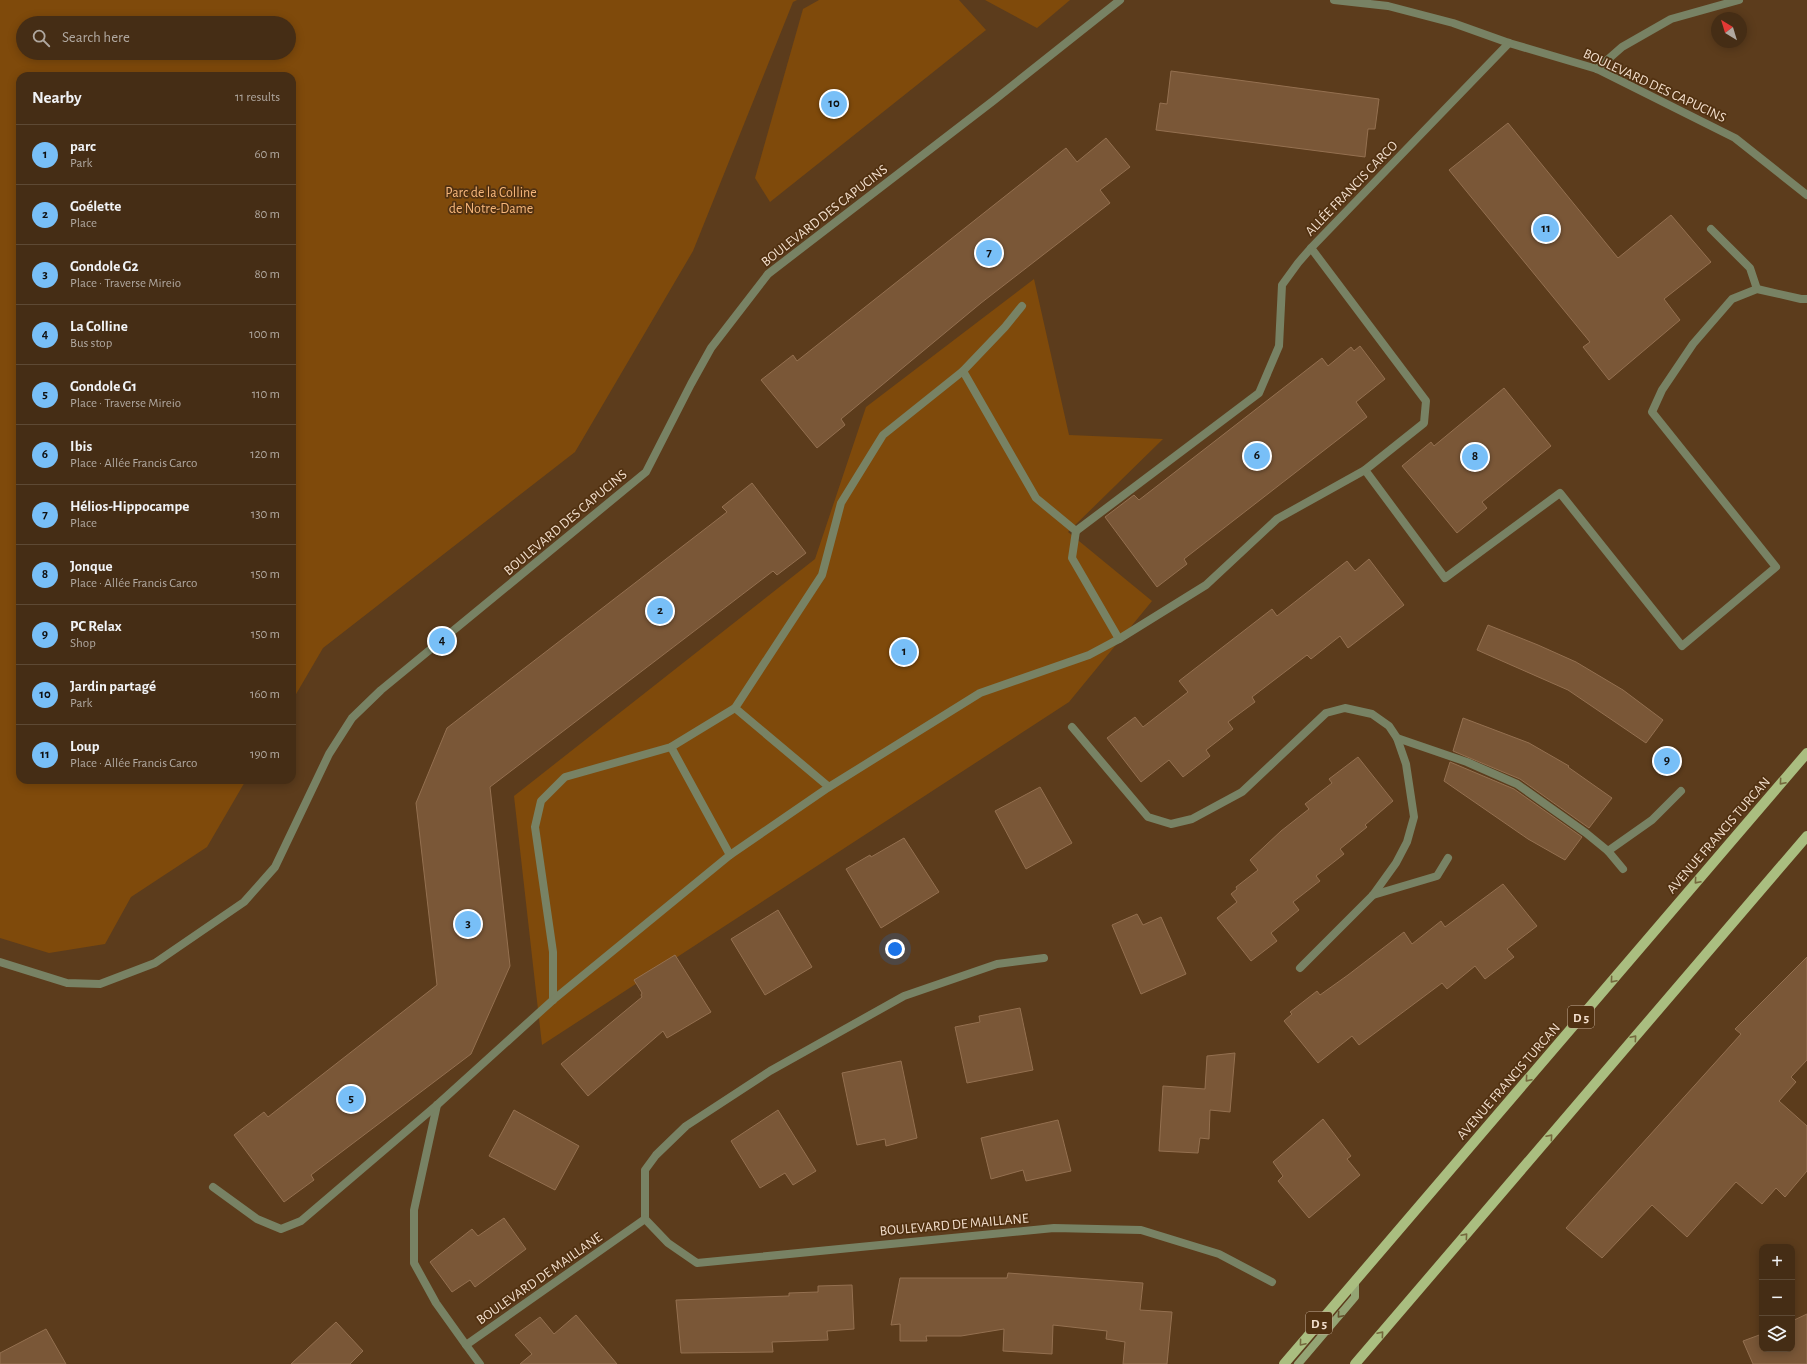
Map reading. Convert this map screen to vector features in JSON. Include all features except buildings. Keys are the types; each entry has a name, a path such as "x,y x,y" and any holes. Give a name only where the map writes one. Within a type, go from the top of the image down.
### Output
{"main road":[{"name":"AVENUE FRANCIS TURCAN","path":"1355,1281 1807,753"},
{"path":"1355,1364 1807,836"},
{"name":"D 5","path":"1284,1364 1355,1281"},
{"path":"1298,1364 1355,1297 1355,1281"}],"street":[{"name":"BOULEVARD DES CAPUCINS","path":"0,962 67,983 100,984 155,963 244,902 275,867 329,754 352,718 381,690 646,472 711,348 768,274 993,101 1120,0"},
{"name":"BOULEVARD DES CAPUCINS","path":"1334,0 1388,6 1453,23 1509,43 1597,69 1735,138 1807,196"},
{"path":"1597,69 1622,47 1671,19 1714,3 1739,0"},
{"name":"ALLÉE FRANCIS CARCO","path":"1365,470 1424,423 1426,401 1311,248 1509,43"},
{"path":"1711,229 1750,268 1757,289"},
{"path":"1119,639 1072,558 1076,531 1258,393 1279,346 1282,285 1311,248"},
{"path":"213,1187 257,1219 281,1229 301,1221 437,1105 553,1000 730,855 829,787 980,693 1089,655 1119,639 1206,585 1277,519 1365,470 1445,578 1560,493 1682,646 1776,567 1652,412 1662,390 1693,344 1732,299 1757,289 1807,299"},
{"path":"553,1000 553,952 535,827 541,802 565,778 671,747 735,708 822,575 841,503 883,435 963,371 1005,327 1022,306"},
{"path":"963,371 1036,498 1076,531"},
{"path":"735,708 829,787"},
{"path":"1072,727 1148,817 1171,824 1192,820 1242,792 1326,713 1344,708 1372,714 1388,726 1397,738 1406,764 1414,817 1407,842 1396,863 1373,895 1300,968"},
{"path":"1397,738 1467,762 1517,784 1586,833 1608,851 1623,869"},
{"path":"671,747 730,855"},
{"path":"1608,851 1652,820 1681,791"},
{"path":"1373,895 1437,876 1448,858"},
{"path":"645,1219 645,1170 656,1155 686,1126 770,1071 904,996 997,964 1044,958"},
{"path":"437,1105 414,1210 414,1263 436,1303 480,1364"},
{"name":"BOULEVARD DE MAILLANE","path":"466,1345 645,1219 668,1243 697,1263 1054,1228 1140,1230 1218,1254 1272,1282"}],"green space":[{"name":"Parc de la Colline de Notre-Dame","path":"0,0 797,0 793,2 693,251 575,452 323,648 296,694 296,72 16,72 16,784 244,784 207,847 131,897 105,944 49,953 0,938"},
{"path":"819,0 959,0 986,30 770,202 755,178 803,9"},
{"path":"985,0 1070,0 1037,28"},
{"path":"1034,279 1069,435 1163,439 1068,532 1152,601 1069,702 542,1045 514,796 815,559 866,407"}],"place":[{"name":"Jardin partagé","path":"834,104"},
{"name":"Loup","path":"1546,229"},
{"name":"Hélios-Hippocampe","path":"989,253"},
{"name":"Ibis","path":"1257,456"},
{"name":"Jonque","path":"1475,457"},
{"name":"Goélette","path":"660,611"},
{"name":"La Colline","path":"442,641"},
{"name":"parc","path":"904,652"},
{"name":"PC Relax","path":"1667,761"},
{"name":"Gondole G2","path":"468,924"},
{"name":"Gondole G1","path":"351,1099"}]}
